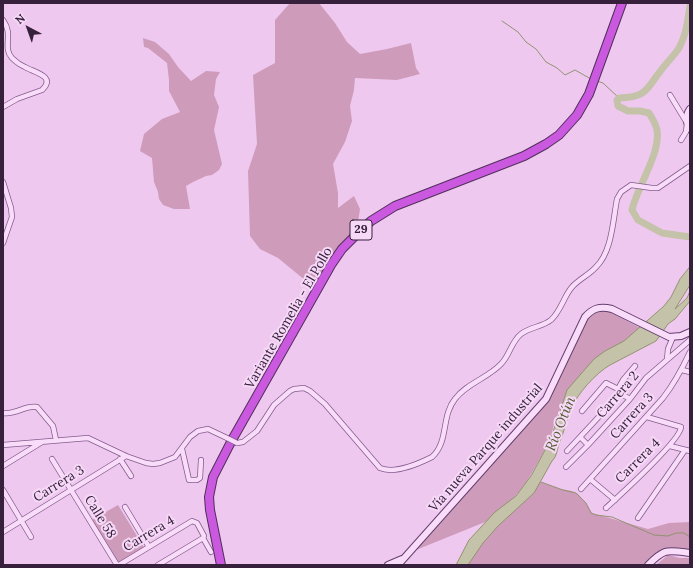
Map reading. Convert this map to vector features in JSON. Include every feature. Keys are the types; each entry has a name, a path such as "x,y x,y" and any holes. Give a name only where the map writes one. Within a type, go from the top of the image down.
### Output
{"highway":[{"name":"Variante Romelia - El Pollo","path":"221,565 210,510 209,497 213,477 296,326 331,265 342,249 361,230 389,210 405,202 530,153 546,144 559,134 577,115 593,84 622,3"}],"main road":[{"path":"688,126 687,115 690,109"},
{"name":"Vía nueva Parque industrial","path":"398,565 546,399 585,317 591,311 603,307 612,309 671,337"},
{"path":"671,337 681,336 690,332"},
{"path":"648,565 664,552 670,550 690,553"},
{"name":"Vía nueva Parque industrial","path":"388,565 402,559"}],"street":[{"path":"3,20 8,29 8,52 26,68 40,73 45,77 46,82 42,90 17,99 3,107"},
{"path":"670,95 688,126 681,140"},
{"path":"3,445 88,438 126,456 146,463 160,463 175,457 194,433 202,430 213,431 237,443 243,442 257,431 270,410 290,391 304,388 310,390 325,404 380,468 394,471 432,457 441,444 447,416 456,397 501,364 520,334 526,330 543,325 552,318 572,287 601,262 608,246 617,199 621,192 631,185 658,188 690,166"},
{"path":"3,182 11,208 12,217 3,243"},
{"path":"667,359 671,337"},
{"name":"Carrera 2","path":"566,467 630,399 646,378 690,340"},
{"name":"Carrera 3","path":"581,489 647,417 673,385 690,352"},
{"path":"567,450 620,391 623,380 635,366"},
{"path":"682,370 690,372"},
{"path":"582,411 606,383 620,391 626,398 630,399"},
{"path":"3,413 13,413 30,406 37,407 53,426 56,440"},
{"name":"Carrera 4","path":"606,508 670,446 681,431 681,427 647,417"},
{"path":"580,437 588,445"},
{"path":"3,466 43,442"},
{"path":"638,518 687,451 670,446"},
{"path":"182,449 189,480 197,480 200,478 201,460"},
{"name":"Carrera 3","path":"3,532 126,456"},
{"name":"Calle 58","path":"52,459 118,565"},
{"path":"120,459 131,476"},
{"path":"590,479 614,500"},
{"path":"3,490 32,537"},
{"path":"125,507 149,547"},
{"name":"Carrera 4","path":"118,565 192,521 197,523 204,536 203,538"},
{"path":"158,565 203,538 211,552"}],"shaded area":[{"path":"290,3 319,3 335,23 347,42 360,54 411,43 416,68 420,74 397,80 355,78 350,106 352,121 345,142 333,164 338,193 338,208 354,196 360,209 356,235 317,290 278,258 260,249 250,236 248,171 257,144 253,75 275,63 275,20"},
{"path":"143,38 155,42 169,54 178,67 191,81 206,71 220,72 216,79 214,95 219,107 214,130 222,164 219,170 212,175 206,176 186,186 190,209 174,209 163,205 159,199 154,182 152,158 140,151 144,134 162,119 180,112 169,91 167,63 148,48 144,47"},
{"path":"606,310 646,331 587,368 566,395 554,424 550,441 526,483 503,511 535,480 578,494 592,513 648,529 669,523 690,522 690,553 670,550 648,565 464,565 500,516 411,552 546,399 589,313"},
{"path":"118,505 145,549 119,565 90,521"},
{"path":"668,555 680,558 690,558 690,565 656,565"}],"water":[{"name":"Río Otún","path":"690,267 690,285 675,309 687,298 690,291 690,301 675,319 668,324 656,341 610,365 588,384 571,409 556,455 534,493 498,526 483,543 468,565 456,565 469,540 495,512 516,496 531,476 550,441 567,390 594,359 605,351 624,341 664,306 671,297 680,279"}],"waterway":[{"path":"690,6 683,38 675,54 645,91 636,96 619,98 617,100 618,106 628,111 649,113 657,130 657,139 652,159 632,210 638,220 662,233 690,237"},
{"path":"502,21 518,32 526,42 536,49 546,62 557,68 565,75 575,70 591,79"},
{"path":"597,81 603,83 619,98"},
{"path":"541,482 576,493 586,503 591,513 596,515 612,517 654,535 668,536 676,533 684,533 690,537"}]}
